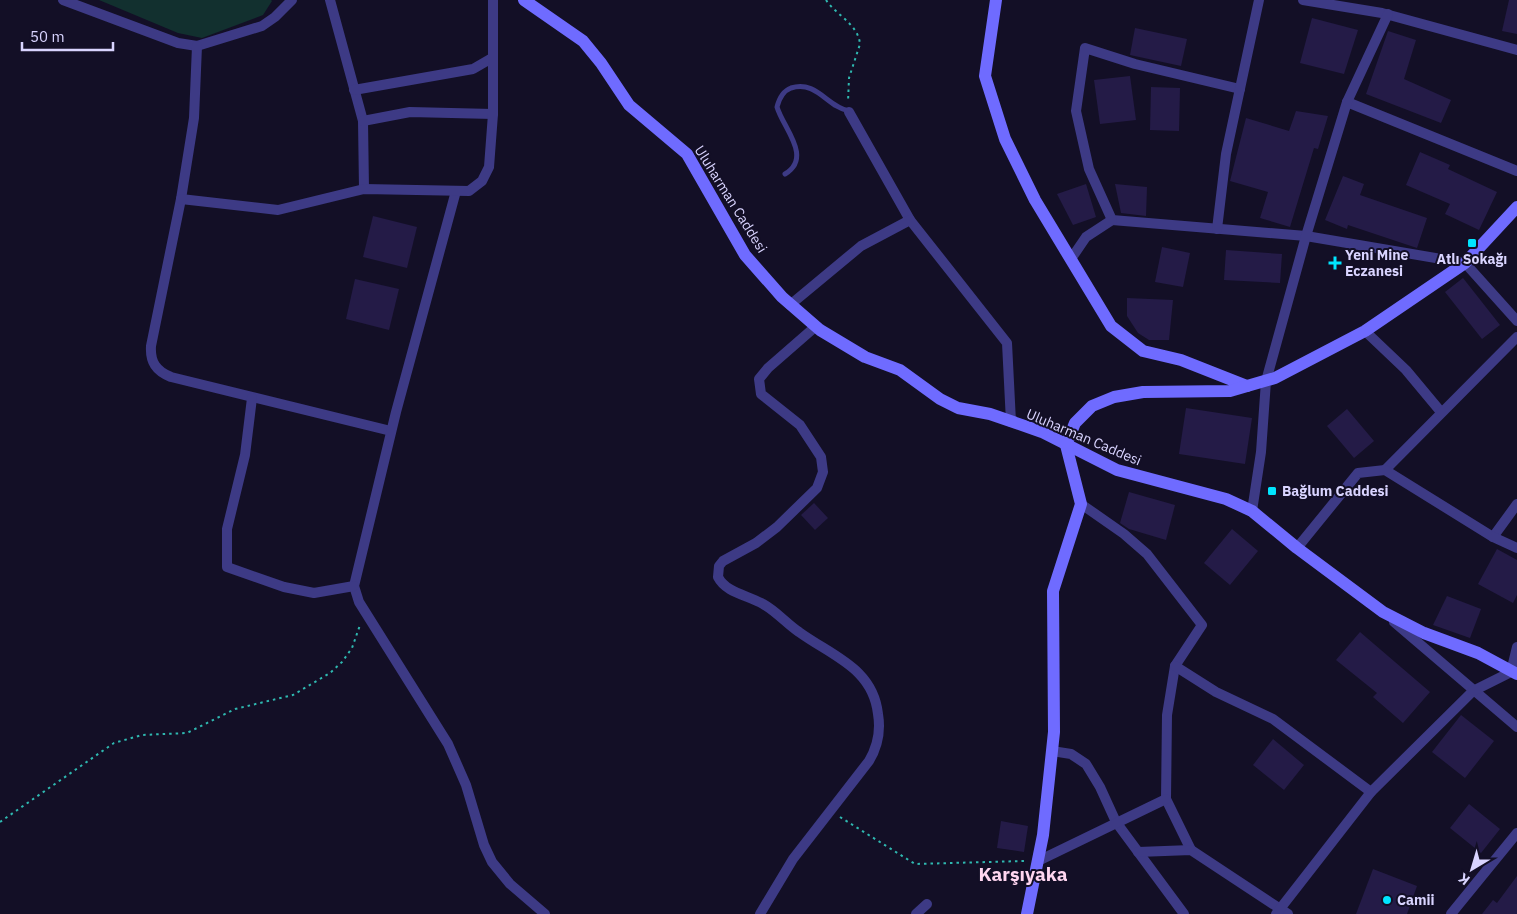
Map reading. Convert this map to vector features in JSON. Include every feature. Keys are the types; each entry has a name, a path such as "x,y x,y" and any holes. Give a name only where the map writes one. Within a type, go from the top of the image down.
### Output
{"street":[{"path":"63,0 178,42 197,46 262,26 281,12 292,0"},
{"path":"330,0 363,121 364,189"},
{"path":"181,199 278,210 364,189 469,191 482,181 489,167 493,114 493,0"},
{"name":"Uluharman Caddesi","path":"524,0 583,41 598,58 629,105 687,154 739,245 790,305 815,326 865,357 900,370 949,404 974,412 990,414 1042,432 1117,470 1226,499 1252,511 1297,548 1383,612 1424,633 1478,653 1514,673"},
{"path":"996,0 985,76 1005,140 1035,200 1112,326 1143,351 1182,360 1246,386"},
{"path":"1217,229 1226,154 1259,0"},
{"path":"1303,0 1388,14 1517,50"},
{"path":"1252,511 1261,452 1266,381 1306,236 1347,102 1388,14"},
{"path":"197,46 194,118 181,199 151,346 152,360 163,374 171,377 392,431"},
{"path":"1112,220 1089,169 1076,111 1085,48 1135,64 1240,88"},
{"path":"354,90 473,68 492,58"},
{"path":"1347,102 1517,170"},
{"path":"363,121 410,112 493,114"},
{"path":"849,112 910,220 1007,343 1011,422"},
{"path":"456,191 392,431 354,586 357,598 367,616 448,744 463,778 484,845 492,862 510,884 544,914"},
{"path":"1027,914 1043,835 1052,751 1055,655 1053,591 1081,504 1066,445 1075,423 1092,406 1114,397 1143,392 1230,391 1275,378 1365,331 1465,263 1517,207"},
{"path":"790,305 861,246 910,220"},
{"path":"1071,259 1086,237 1112,220 1306,236 1465,263 1517,321"},
{"path":"760,914 793,858 875,752 880,733 874,694 863,676 855,668 800,633 766,605 726,587 720,582 718,572 723,561 756,543 778,527 817,488 821,480 822,464 810,439 800,425 765,398 758,384 761,375 815,326"},
{"path":"1365,331 1406,370 1441,412"},
{"path":"1385,470 1517,337"},
{"path":"252,398 245,455 227,530 227,567 284,587 314,593 354,586"},
{"path":"1297,548 1358,473 1385,470 1493,537 1517,548"},
{"path":"1081,504 1124,534 1147,554 1202,625 1175,666 1167,715 1166,799 1191,850 1281,912 1370,792 1473,691 1514,673 1517,647"},
{"path":"1493,537 1517,504"},
{"path":"1383,612 1517,727"},
{"path":"1175,666 1216,692 1272,719 1370,792"},
{"path":"1052,751 1071,754 1086,764 1100,787 1116,822 1184,914"},
{"path":"1038,861 1166,799"},
{"path":"1451,914 1517,833"},
{"path":"1138,852 1191,850"},
{"path":"916,914 927,904"}],"lane":[{"path":"785,174 793,167 797,152 777,107 784,92 794,88 811,88 842,110 849,112"}],"path":[{"path":"826,0 837,14 854,28 859,38 860,44 848,86 849,112"},
{"path":"0,822 114,743 142,735 187,733 235,709 293,695 330,673 342,662 352,648 360,627 367,616"},
{"path":"829,811 915,864 1038,861"}],"green space":[{"path":"99,0 272,1 263,15 202,38 178,33"}],"building":[{"path":"1509,0 1517,0 1517,34 1502,31"},
{"path":"1312,18 1358,30 1344,74 1300,63"},
{"path":"1135,28 1187,39 1181,66 1130,55"},
{"path":"1388,31 1416,40 1404,79 1451,100 1441,123 1366,94"},
{"path":"1130,76 1136,120 1100,124 1094,80"},
{"path":"1151,87 1180,88 1179,131 1150,130"},
{"path":"1296,111 1328,116 1318,149 1314,148 1290,227 1260,218 1268,192 1230,181 1246,118 1289,131"},
{"path":"1420,152 1450,165 1448,169 1497,192 1479,230 1445,214 1450,204 1406,185"},
{"path":"1343,176 1364,184 1360,195 1427,218 1417,248 1348,225 1347,229 1325,220"},
{"path":"1086,184 1096,217 1073,225 1057,194"},
{"path":"1115,184 1147,187 1146,216 1121,213"},
{"path":"373,216 417,227 407,268 363,257"},
{"path":"1162,247 1190,253 1183,287 1155,282"},
{"path":"1226,250 1282,254 1280,283 1224,280"},
{"path":"1463,278 1500,325 1482,339 1445,292"},
{"path":"355,279 399,289 389,330 346,319"},
{"path":"1127,298 1173,300 1169,340 1149,340 1138,333 1127,316"},
{"path":"1186,408 1252,418 1245,464 1179,454"},
{"path":"1347,409 1374,441 1354,458 1327,426"},
{"path":"1129,492 1175,505 1166,540 1129,529 1120,523"},
{"path":"814,503 828,518 815,530 801,515"},
{"path":"1232,529 1258,551 1230,585 1204,563"},
{"path":"1497,549 1517,560 1517,595 1513,603 1478,584"},
{"path":"1447,596 1481,609 1470,638 1433,625"},
{"path":"1360,632 1430,692 1403,723 1373,697 1377,693 1336,660"},
{"path":"1461,715 1494,741 1465,778 1432,752"},
{"path":"1273,739 1304,765 1284,790 1253,765"},
{"path":"1469,804 1500,829 1481,853 1450,828"},
{"path":"1001,821 1028,826 1024,852 997,848"},
{"name":"Camii","path":"1373,869 1417,886 1407,914 1356,914"},
{"path":"1517,876 1517,914 1482,914 1493,900 1497,903"}],"place":[{"name":"Atlı Sokağı","path":"1472,243"},
{"name":"Yeni Mine Eczanesi","path":"1335,263"},
{"name":"Bağlum Caddesi","path":"1272,491"},
{"name":"Camii","path":"1387,900"}],"district":[{"name":"Karşıyaka","path":"1023,874"}]}
